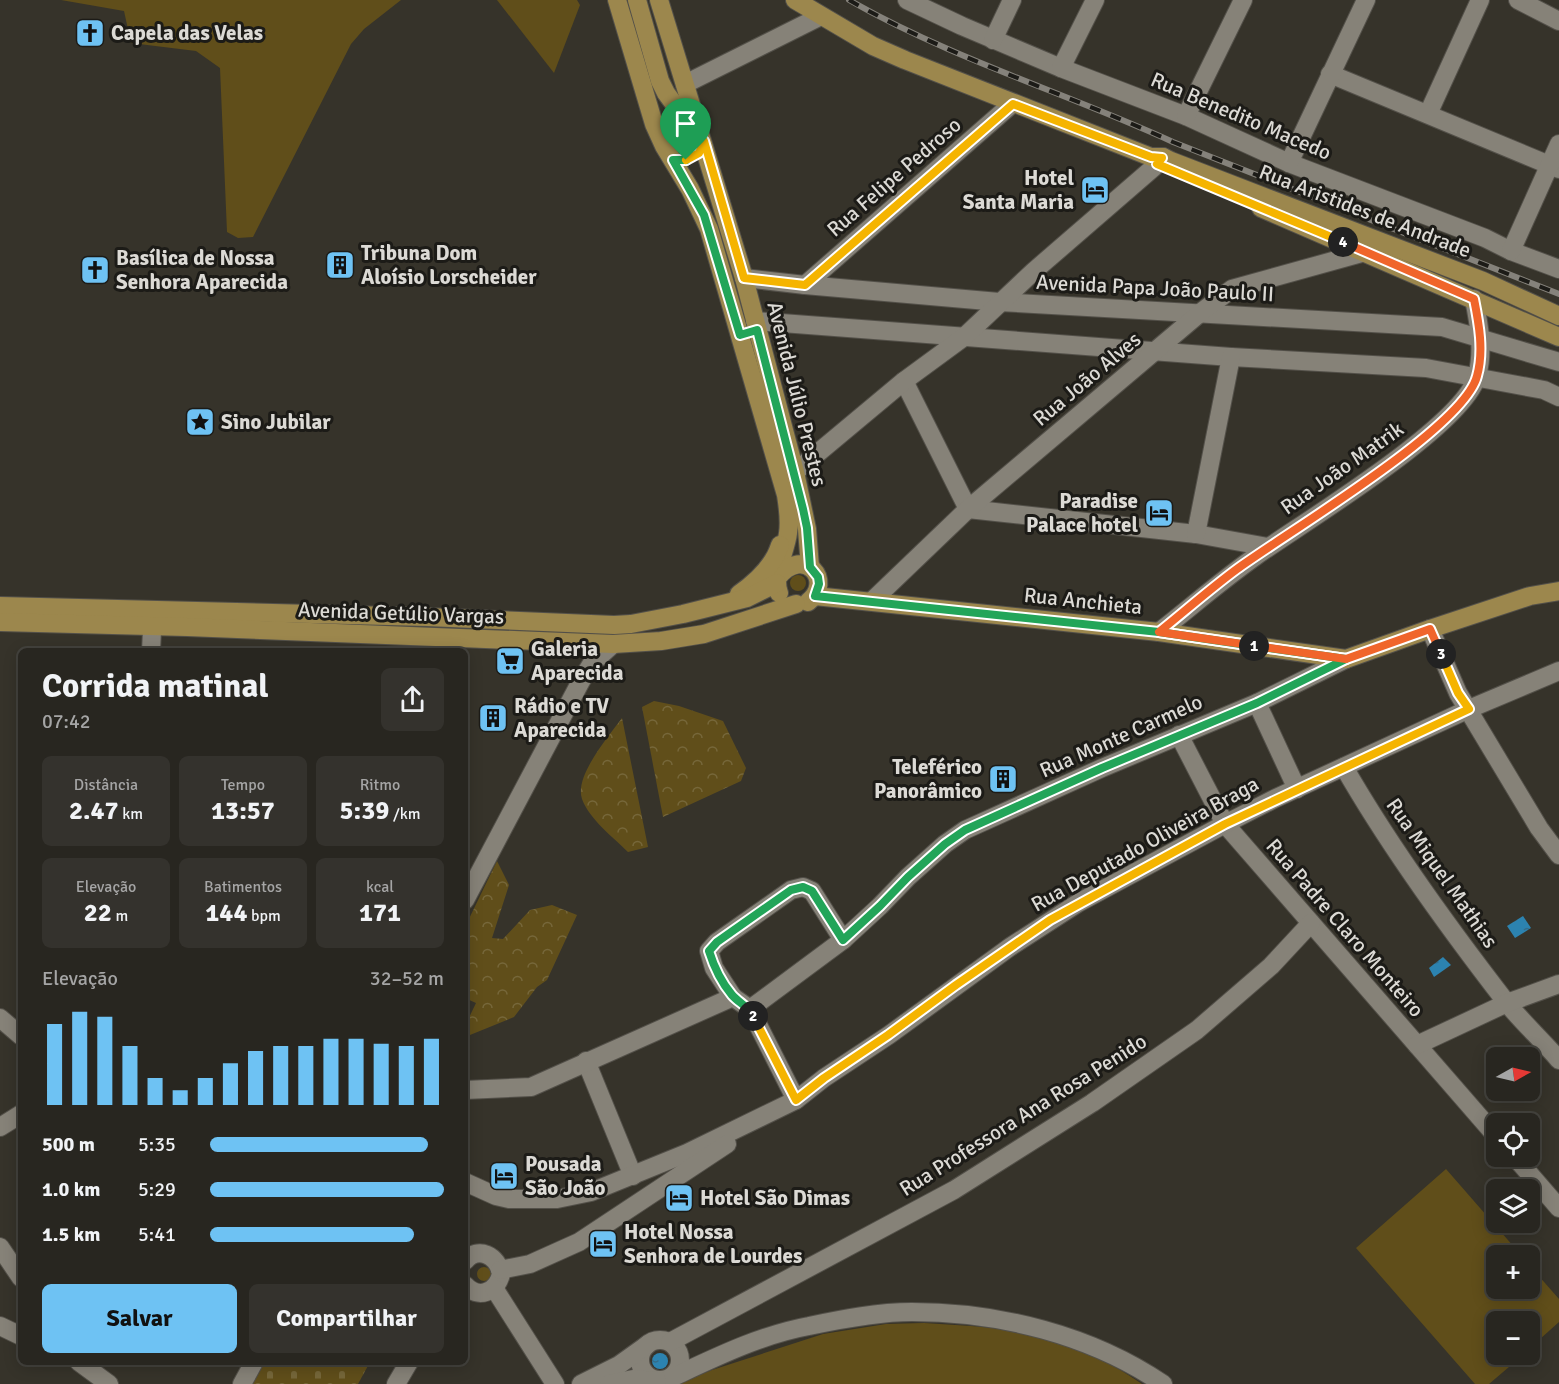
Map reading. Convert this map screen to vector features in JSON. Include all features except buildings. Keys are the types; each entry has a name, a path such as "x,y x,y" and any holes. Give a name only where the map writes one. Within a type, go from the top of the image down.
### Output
{"main road":[{"name":"Avenida Júlio Prestes","path":"617,0 654,124 704,215 786,495 789,532 778,580"},
{"name":"Avenida Júlio Prestes","path":"637,0 660,81 677,108 702,136"},
{"name":"Avenida Júlio Prestes","path":"659,0 744,278 795,472 807,528 810,567"},
{"name":"Rua Aristides de Andrade","path":"795,0 873,46 1013,104 1483,281 1559,316"},
{"path":"660,137 668,69 666,26"},
{"path":"673,160 695,157 702,149 702,136"},
{"name":"Rua Aristides de Andrade","path":"1157,160 1559,337"},
{"path":"740,335 756,326"},
{"path":"729,602 762,574 777,553 782,536 786,495"},
{"path":"798,563 810,567 818,577 818,590 815,596 810,601 796,604 785,600 778,590 778,580 790,566 798,563"},
{"name":"Avenida Getúlio Vargas","path":"0,622 153,617 466,619 585,625 631,624 747,598 778,580"},
{"name":"Rua Monte Carmelo","path":"1346,659 1530,596 1559,591"},
{"name":"Rua Anchieta","path":"815,596 1159,632 1346,659"},
{"name":"Avenida Getúlio Vargas","path":"0,606 467,638 614,644 661,641 704,633 796,604"},
{"path":"466,619 467,638"}],"street":[{"name":"Rua Benedito Macedo","path":"907,0 993,40 1186,116 1290,163 1559,269"},
{"path":"993,40 1012,0"},
{"path":"1061,68 1095,0"},
{"path":"1186,116 1243,0"},
{"path":"1290,163 1366,0"},
{"path":"1428,114 1480,0"},
{"path":"1518,0 1559,21"},
{"path":"685,84 821,16"},
{"path":"1330,74 1554,168"},
{"name":"Rua Felipe Pedroso","path":"805,285 1013,104"},
{"path":"1511,251 1554,168 1559,144"},
{"path":"795,472 904,381 964,336 1157,160"},
{"name":"Rua João Alves","path":"872,601 968,509 1200,313 1232,289 1365,252"},
{"name":"Avenida Papa João Paulo II","path":"744,278 999,302 1442,327 1559,362"},
{"name":"Rua João Matrik","path":"1159,632 1236,570 1396,460 1446,419 1466,397 1477,377 1481,337 1474,299"},
{"path":"756,326 964,336 1156,352 1426,368 1544,390 1559,398"},
{"path":"1196,534 1231,357"},
{"path":"904,381 968,509 1196,534 1268,547"},
{"path":"151,648 153,617"},
{"path":"1430,629 1458,693 1516,792 1559,855"},
{"path":"468,894 580,681 592,663 614,644"},
{"name":"Rua Monte Carmelo","path":"750,1009 843,940 908,877 945,844 965,830 1257,703 1346,659"},
{"name":"Rua Deputado Oliveira Braga","path":"750,1123 796,1100 1050,920 1225,824 1469,709 1559,672"},
{"path":"1257,703 1297,789"},
{"name":"Rua Padre Claro Monteiro","path":"1179,735 1225,824 1486,1124"},
{"name":"Rua Miquel Mathias","path":"1344,767 1360,796 1422,888 1508,1003 1559,1059"},
{"path":"796,1100 750,1009 733,997 714,968 709,951 717,942 791,890 803,887 812,891 843,940"},
{"name":"Rua Professora Ana Rosa Penido","path":"581,1384 629,1359 654,1341 662,1340 672,1344 954,1190 1092,1103 1205,1024 1271,966 1311,923"},
{"path":"1417,1045 1508,1003 1559,984"},
{"path":"468,1090 531,1087 733,997"},
{"path":"0,1018 18,1033"},
{"path":"586,1061 633,1176"},
{"path":"0,1127 18,1116"},
{"path":"468,1183 496,1197 509,1199 557,1199 591,1192 633,1176 750,1123"},
{"path":"500,1270 530,1264 579,1242 741,1135 750,1123"},
{"path":"1524,1167 1558,1205"},
{"path":"0,1247 18,1274"},
{"path":"468,1248 495,1259 500,1270 500,1280 494,1288 482,1293 468,1290"},
{"path":"468,1258 472,1255 484,1253"},
{"path":"494,1288 555,1384"},
{"path":"609,1384 633,1379 663,1380 719,1355 771,1336 808,1326 882,1313 924,1313 979,1317 1017,1323 1061,1335 1120,1359 1162,1384"},
{"path":"0,1326 18,1334"},
{"path":"672,1344 697,1356 719,1355"},
{"path":"647,1345 640,1357 642,1370 652,1379 663,1380 679,1367 681,1359 679,1352 672,1344"},
{"path":"242,1384 252,1365"},
{"path":"396,1384 407,1365"},
{"path":"90,1366 109,1384"}],"green space":[{"path":"61,0 401,0 364,29 351,44 253,237 238,238 227,232 220,68 196,51 131,43 124,11"},
{"path":"497,0 577,0 580,5 554,73"},
{"path":"795,575 801,575 806,583 804,589 795,591 790,586 790,580"},
{"path":"654,701 679,706 723,721 746,768 741,781 663,817 642,707"},
{"path":"622,718 648,847 628,852 590,814 582,799 581,790 583,779 594,757"},
{"path":"497,861 509,885 492,938 503,939 530,910 552,905 577,915 547,980 537,987 514,1017 468,1036 468,1020 476,1003 468,999 468,921"},
{"path":"1446,1169 1486,1215 1486,1233 1502,1233 1512,1245 1486,1245 1486,1299 1540,1299 1540,1277 1559,1299 1559,1322 1540,1339 1540,1311 1486,1311 1486,1365 1511,1365 1489,1384 1475,1384 1356,1248"},
{"path":"481,1267 487,1267 491,1274 487,1281 481,1281 477,1277 477,1271"},
{"path":"924,1323 994,1328 1050,1340 1114,1366 1142,1384 677,1384 712,1370 823,1334 886,1324"},
{"path":"259,1365 368,1365 358,1384 249,1384"}],"water":[{"path":"1523,916 1531,928 1515,938 1507,926"},
{"path":"1443,957 1451,965 1434,977 1429,968"},
{"path":"657,1353 663,1353 668,1361 666,1367 657,1369 652,1364 652,1358"}],"railway":[{"path":"849,0 888,21 969,58 1173,142 1559,294"}],"place":[{"name":"Capela das Velas","path":"90,33"},
{"name":"Hotel Santa Maria","path":"1095,190"},
{"name":"Tribuna Dom Aloísio Lorscheider","path":"340,265"},
{"name":"Basílica de Nossa Senhora Aparecida","path":"95,270"},
{"name":"Sino Jubilar","path":"200,422"},
{"name":"Paradise Palace hotel","path":"1159,513"},
{"name":"Galeria Aparecida","path":"510,661"},
{"name":"Rádio e TV Aparecida","path":"493,718"},
{"name":"Teleférico Panorâmico","path":"1003,779"},
{"name":"Pousada São João","path":"504,1176"},
{"name":"Hotel São Dimas","path":"679,1198"},
{"name":"Hotel Nossa Senhora de Lourdes","path":"603,1244"}],"route":[{"path":"686,160 673,160 704,215 740,335 757,330 795,472 807,528 810,567 818,577 819,584 815,596 1159,632 1346,659 1257,703 1102,768 965,830 945,844 908,877 843,940 812,891 803,887 791,890 717,942 709,951 714,968 733,997 750,1009 796,1100 1029,934 1078,903 1274,799 1469,709 1458,693 1430,629 1346,659 1238,644 1159,632 1236,570 1396,460 1446,419 1466,397 1477,377 1481,337 1474,299 1157,164 1162,158 1151,157 1013,104 805,285 744,278 704,141 699,153 686,160"}]}
